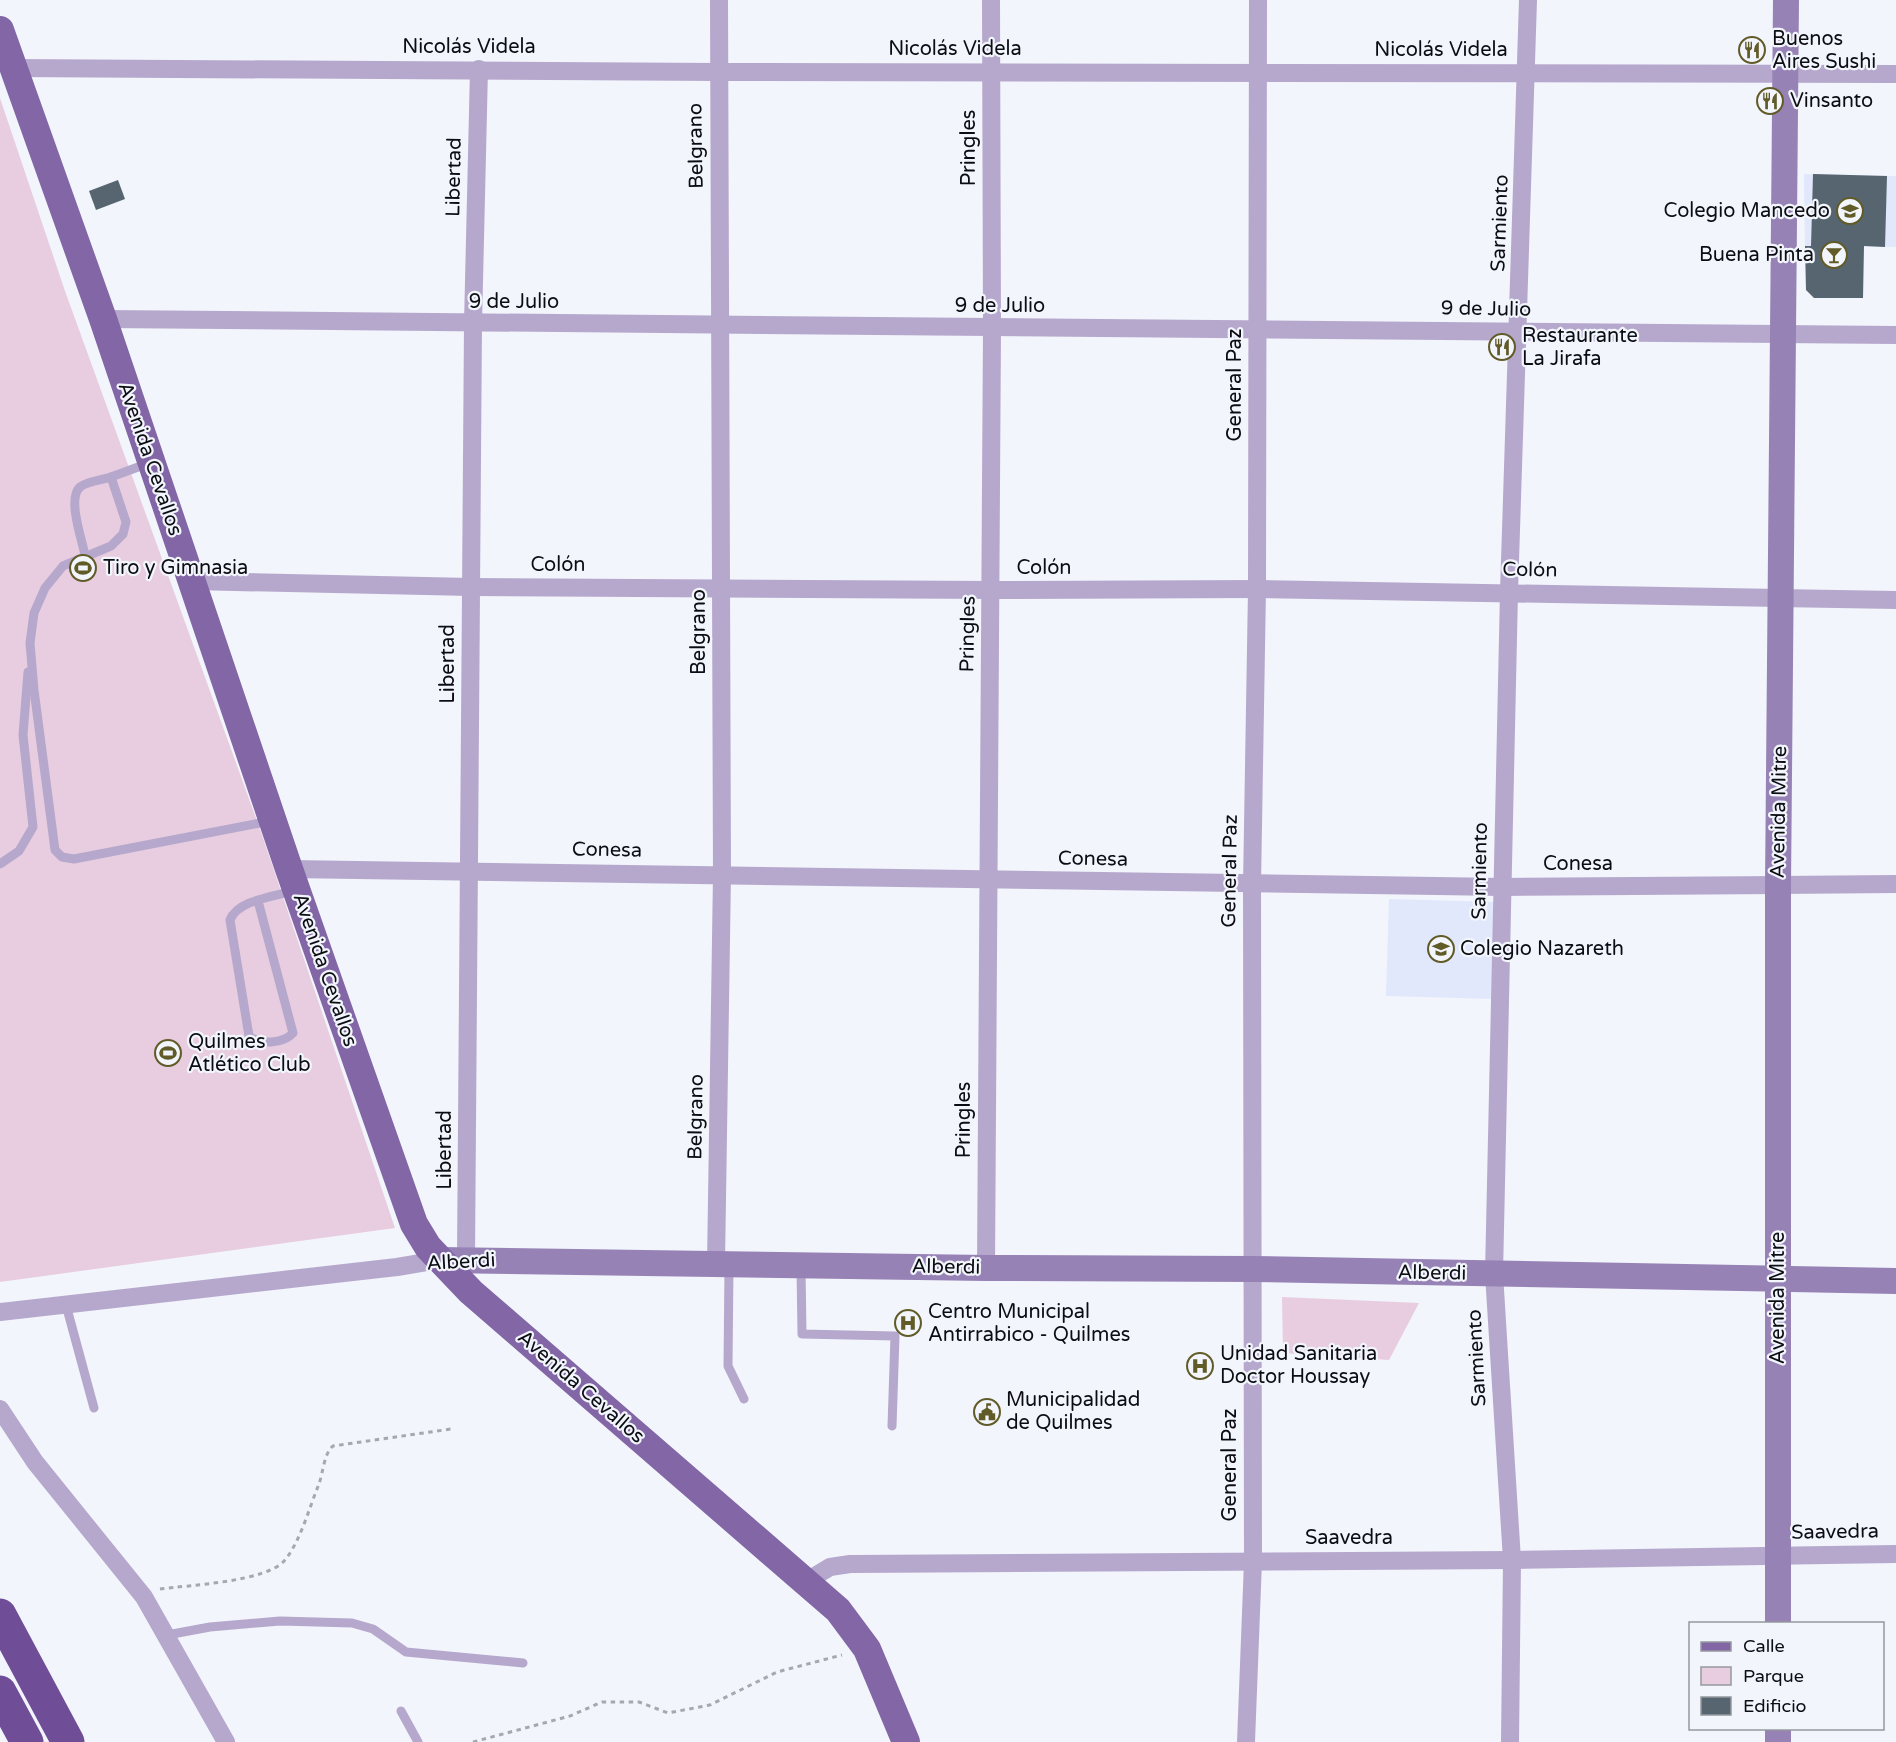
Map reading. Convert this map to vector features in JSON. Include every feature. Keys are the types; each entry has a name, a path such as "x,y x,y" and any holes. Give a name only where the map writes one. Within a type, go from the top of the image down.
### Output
{"highway":[{"path":"0,1615 68,1742"},
{"path":"0,1692 27,1742"}],"main road":[{"name":"Avenida Mitre","path":"1778,1622 1778,885 1785,334 1786,0"},
{"name":"Avenida Cevallos","path":"0,30 103,319 273,821 414,1224 453,1259 471,1292 838,1610 867,1649 906,1742"},
{"name":"Alberdi","path":"453,1259 986,1268 1252,1269 1778,1281 1896,1281"}],"street":[{"name":"Belgrano","path":"719,0 722,1264"},
{"name":"Pringles","path":"986,1268 991,590 991,0"},
{"name":"General Paz","path":"1246,1742 1253,1561 1252,885 1257,589 1257,0"},
{"name":"Sarmiento","path":"1510,1742 1512,1560 1494,1274 1509,592 1528,0"},
{"name":"Nicolás Videla","path":"14,68 1257,74 1527,72 1896,74"},
{"name":"Libertad","path":"453,1259 470,870 473,324 479,69"},
{"name":"9 de Julio","path":"103,319 992,329 1258,328 1518,333 1896,335"},
{"name":"Colón","path":"192,581 471,587 1257,589 1896,600"},
{"name":"Conesa","path":"293,879 470,870 1252,885 1502,887 1896,884"},
{"name":"Alberdi","path":"0,1312 453,1259"},
{"path":"0,1410 35,1462 141,1594 167,1635 196,1692 226,1742"},
{"name":"Saavedra","path":"807,1581 830,1567 850,1564 1512,1560 1896,1554"}],"lane":[{"path":"85,555 74,501 75,492 82,485 152,462"},
{"path":"0,864 19,851 33,827 23,735 34,612 45,588 63,566 111,546 123,534 126,522 111,477"},
{"path":"30,643 34,690 56,850 62,857 74,859 273,821"},
{"path":"258,901 293,1033 287,1039 262,1042 256,1042 249,1036 230,920 236,911 258,901 293,879"},
{"path":"722,1264 728,1366 744,1399"},
{"path":"801,1264 802,1334 895,1336 892,1426"},
{"path":"66,1305 94,1408"},
{"path":"167,1635 210,1627 280,1621 352,1623 373,1629 406,1652 523,1663"},
{"path":"401,1711 418,1742"}],"path":[{"path":"141,1594 264,1573 283,1562 290,1552 320,1480 328,1450 333,1446 451,1429"},
{"path":"473,1742 570,1716 602,1702 639,1702 668,1713 710,1705 777,1672 867,1649"}],"shaded area":[{"name":"Colegio Mancedo","path":"1804,174 1896,176 1896,247 1805,246"},
{"name":"Colegio Nazareth","path":"1389,899 1495,902 1493,999 1386,996"}],"green space":[{"path":"0,98 65,291 260,829 395,1228 0,1282"},
{"path":"1282,1297 1419,1303 1389,1360 1283,1353"}],"building":[{"name":"Colegio Mancedo","path":"1813,174 1887,176 1885,247 1864,246 1863,298 1814,298 1806,290 1805,246 1811,246"},
{"path":"118,180 125,199 96,210 89,191"}],"place":[{"name":"Buenos Aires Sushi","path":"1752,50"},
{"name":"Vinsanto","path":"1770,101"},
{"name":"Colegio Mancedo","path":"1850,211"},
{"name":"Buena Pinta","path":"1834,255"},
{"name":"Restaurante La Jirafa","path":"1502,347"},
{"name":"Tiro y Gimnasia","path":"83,568"},
{"name":"Colegio Nazareth","path":"1441,949"},
{"name":"Quilmes Atlético Club","path":"168,1053"},
{"name":"Centro Municipal Antirrabico - Quilmes","path":"908,1323"},
{"name":"Unidad Sanitaria Doctor Houssay","path":"1200,1366"},
{"name":"Municipalidad de Quilmes","path":"987,1412"}]}
